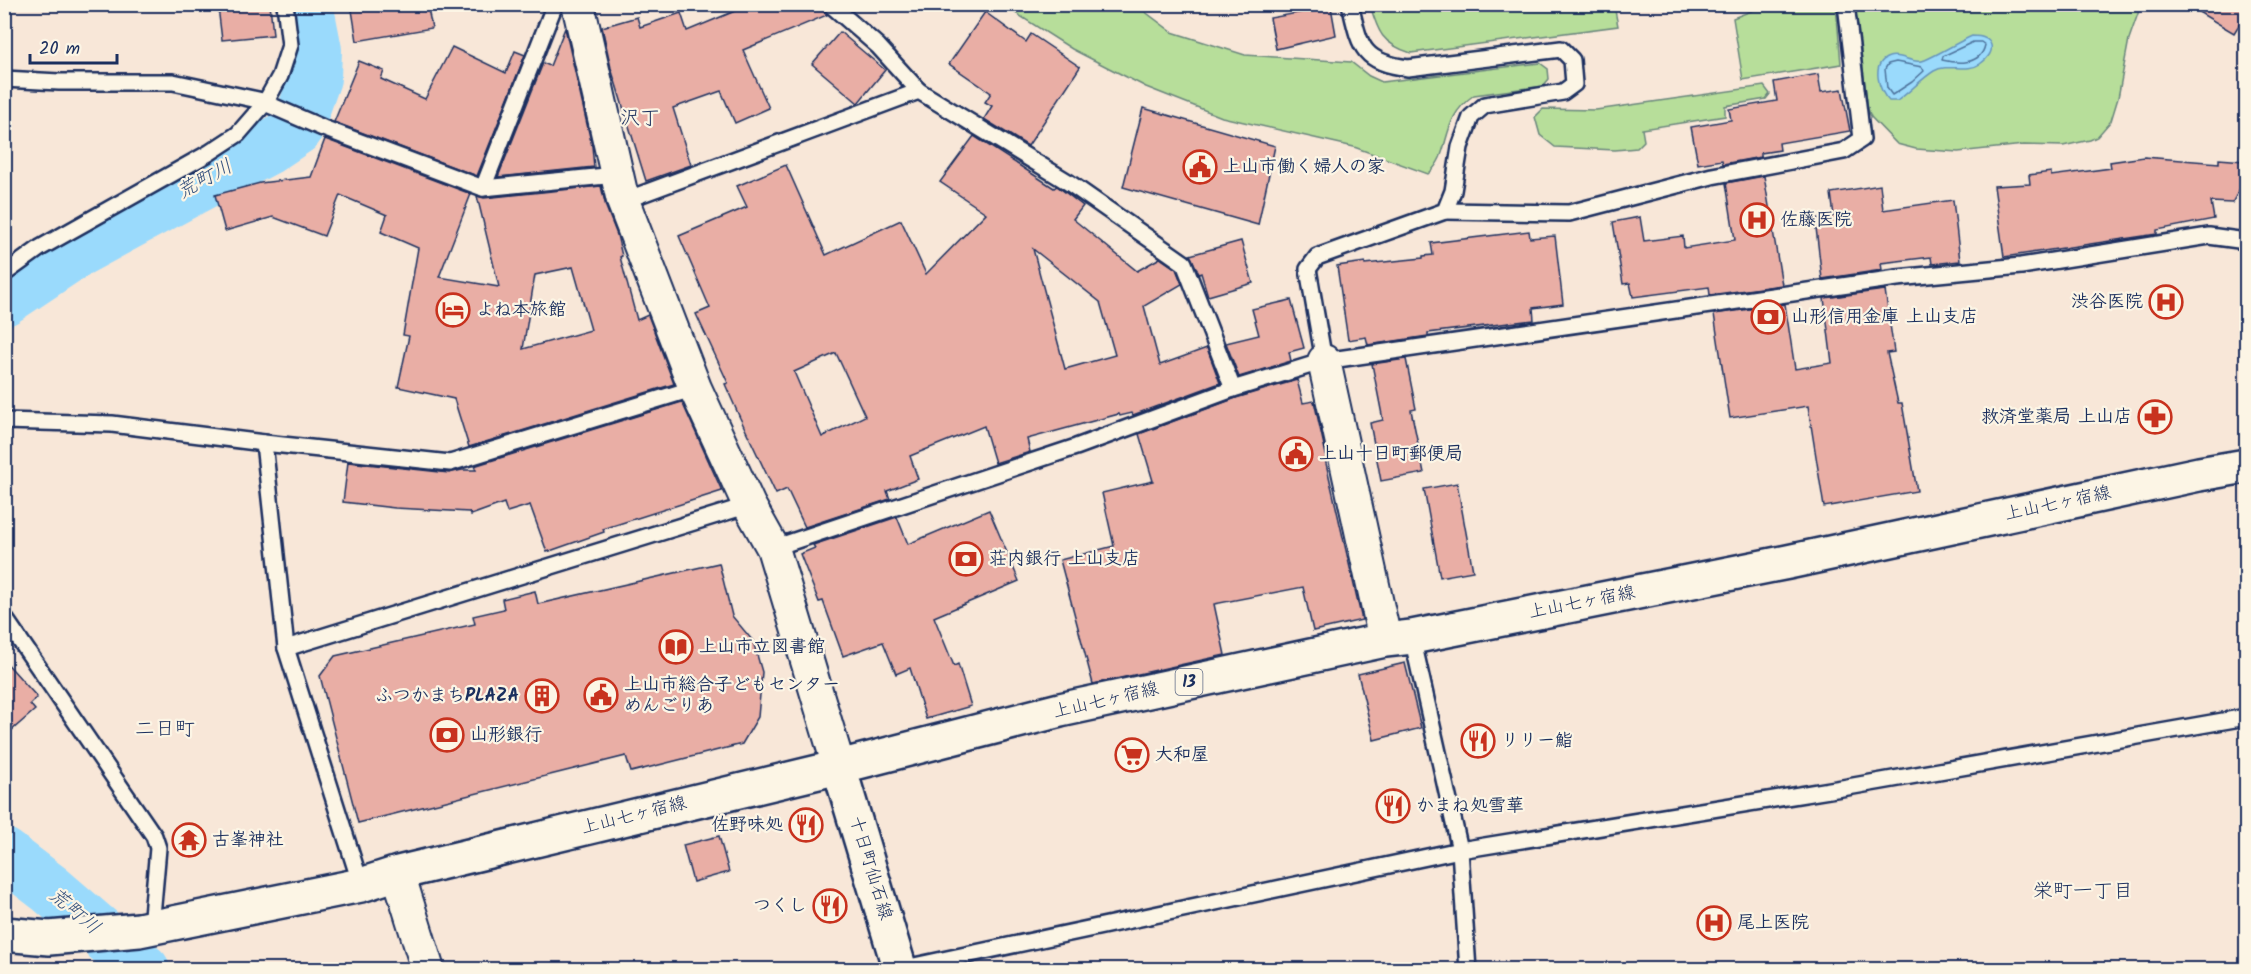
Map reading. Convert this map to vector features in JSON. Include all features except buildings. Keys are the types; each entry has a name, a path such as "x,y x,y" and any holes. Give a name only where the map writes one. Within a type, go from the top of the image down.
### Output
{"main road":[{"name":"上山七ヶ宿線","path":"4,934 49,938 145,929 362,885 398,873 839,767 1060,710 1399,638 1788,562 2199,474 2247,466"},
{"name":"十日町仙石線","path":"839,767 900,969"}],"street":[{"path":"578,4 619,188 695,388 749,505 773,548 839,767"},
{"path":"1324,361 1399,638"},
{"path":"398,873 428,969"}],"lane":[{"path":"4,274 39,248 208,153 238,134 272,106 290,45 285,4"},
{"path":"483,188 555,4"},
{"path":"830,4 878,46 919,91 1068,182 1184,263 1233,389"},
{"path":"1350,4 1358,40 1371,58 1388,65 1408,68 1561,49 1572,60 1574,84 1563,93 1485,105 1471,117 1460,147 1453,192 1445,211"},
{"path":"1324,361 1308,269 1317,257 1445,211 1569,213 1712,176 1844,151 1862,139 1845,4"},
{"path":"4,79 59,82 173,82 272,106 323,129 483,188 619,188 919,91"},
{"path":"773,548 1076,447 1233,389 1324,361 1897,278 2021,266 2209,236 2247,241"},
{"path":"4,421 112,424 450,464 695,388"},
{"path":"264,443 286,648 362,885"},
{"path":"286,648 749,505"},
{"path":"4,617 154,836 158,848 145,929"},
{"path":"1399,638 1460,850 1468,969"},
{"path":"900,969 1460,850 1854,786 2247,717"}],"green space":[{"path":"1003,5 1136,5 1172,32 1245,55 1351,62 1369,76 1382,82 1540,63 1548,69 1549,79 1543,86 1474,95 1455,115 1441,156 1436,166 1428,174 1354,147 1222,117 1146,87 1072,49"},
{"path":"1370,5 1614,5 1618,26 1411,53 1387,41 1379,30"},
{"path":"1767,5 1836,5 1841,64 1743,80 1733,18"},
{"path":"1855,5 2141,5 2129,39 2118,98 2111,121 2097,137 2063,146 2024,145 1958,152 1916,149 1897,144 1871,117 1868,109"},
{"path":"1764,86 1770,94 1766,99 1725,106 1725,116 1642,129 1644,141 1637,148 1615,150 1555,147 1540,135 1535,117 1543,109 1596,110"}],"water":[{"path":"1972,36 1985,39 1991,45 1989,54 1980,64 1969,68 1939,69 1929,74 1897,101 1889,101 1885,97 1878,78 1878,71 1883,60 1898,56 1916,61 1925,60"}],"waterway":[{"name":"荒町川","path":"4,300 76,252 267,149 297,129 315,78 316,50 307,4"},
{"name":"荒町川","path":"4,854 50,889 144,970"}],"place":[{"name":"上山市働く婦人の家","path":"1200,167"},
{"name":"佐藤医院","path":"1757,220"},
{"name":"渋谷医院","path":"2166,302"},
{"name":"よね本旅館","path":"453,310"},
{"name":"山形信用金庫 上山支店","path":"1768,317"},
{"name":"救済堂薬局 上山店","path":"2155,417"},
{"name":"上山十日町郵便局","path":"1296,454"},
{"name":"荘内銀行 上山支店","path":"966,559"},
{"name":"上山市立図書館","path":"676,647"},
{"name":"上山市総合子どもセンター めんごりあ","path":"601,695"},
{"name":"ふつかまちPLAZA","path":"542,696"},
{"name":"山形銀行","path":"447,735"},
{"name":"リリー鮨","path":"1478,741"},
{"name":"大和屋","path":"1132,755"},
{"name":"かまね処雪華","path":"1393,806"},
{"name":"佐野味処","path":"806,825"},
{"name":"古峯神社","path":"189,840"},
{"name":"つくし","path":"830,906"},
{"name":"尾上医院","path":"1714,923"}],"district":[{"name":"沢丁","path":"640,119"},
{"name":"二日町","path":"165,730"},
{"name":"栄町一丁目","path":"2083,892"}]}
